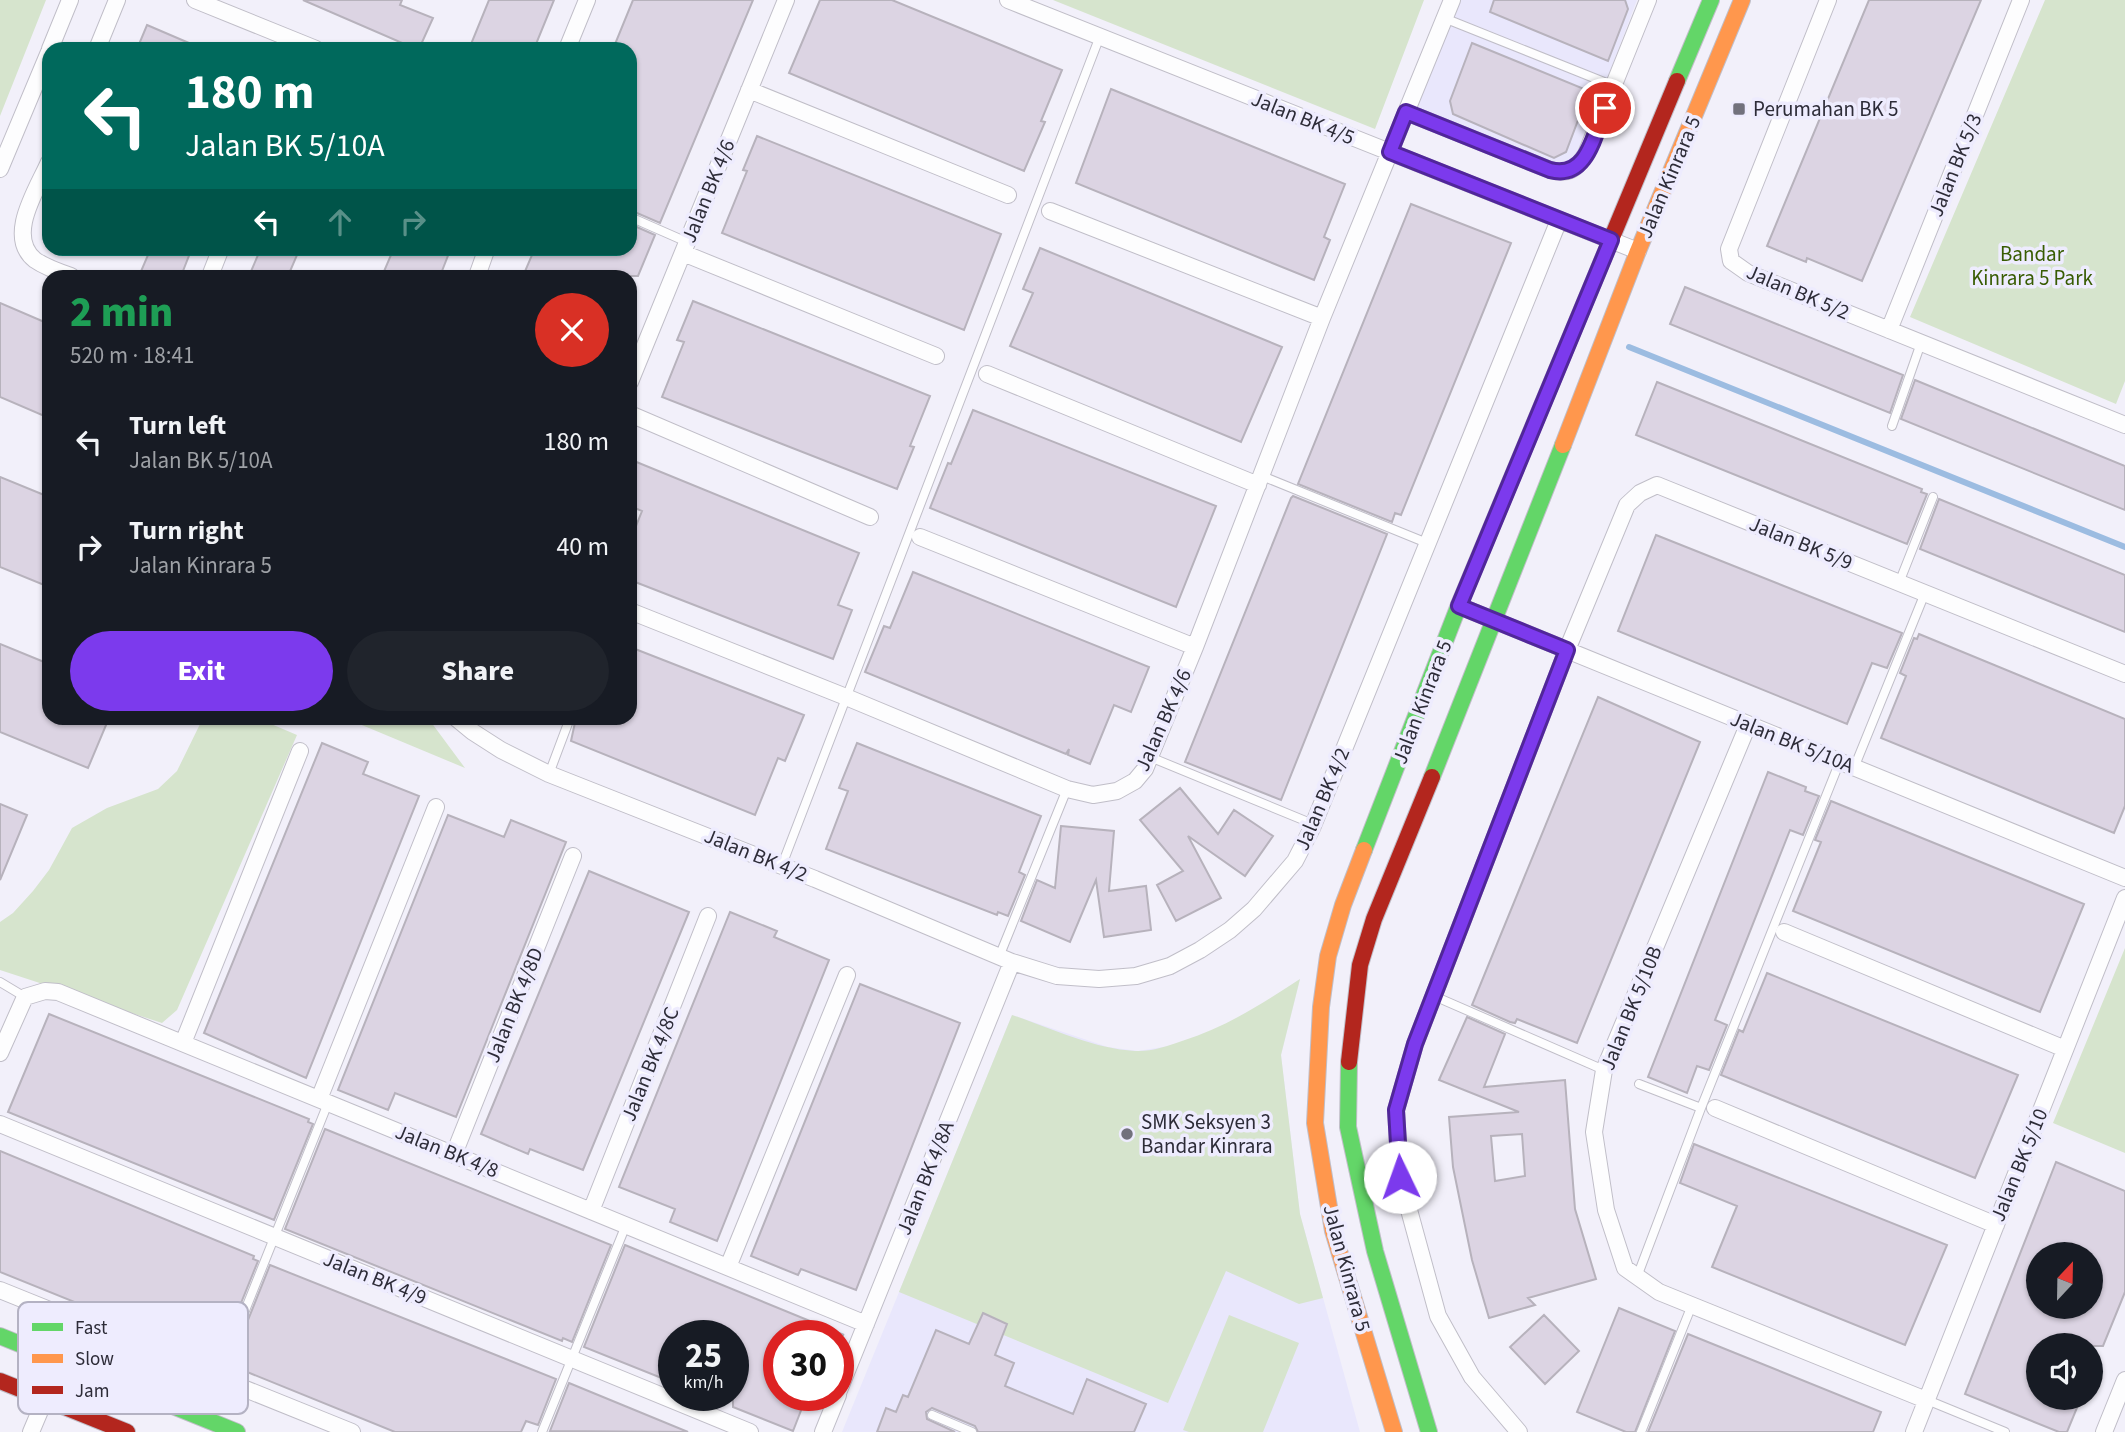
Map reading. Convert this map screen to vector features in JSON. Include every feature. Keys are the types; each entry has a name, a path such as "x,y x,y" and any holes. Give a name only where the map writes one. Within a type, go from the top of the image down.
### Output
{"main road":[{"name":"Jalan Kinrara 5","path":"1394,1432 1333,1231 1315,1123 1321,1007 1328,956 1343,905 1459,606 1711,0"},
{"name":"Jalan Kinrara 5","path":"1429,1432 1375,1251 1348,1127 1347,1078 1360,965 1374,919 1495,620 1638,251 1742,0"},
{"path":"0,1336 18,1343"},
{"path":"0,1381 18,1388"},
{"path":"82,1414 127,1432"},
{"path":"193,1414 237,1432"}],"street":[{"path":"53,42 70,0"},
{"path":"100,42 117,0"},
{"path":"195,0 296,42"},
{"path":"570,42 587,0"},
{"name":"Jalan BK 4/6","path":"637,365 786,0"},
{"name":"Jalan BK 4/5","path":"1008,0 1638,251"},
{"name":"Jalan BK 4/6","path":"637,614 846,696 1067,789 1093,795 1117,791 1135,781 1150,757 1195,647 1322,318 1452,0"},
{"path":"1406,112 1550,170 1569,172 1578,166 1586,154 1648,0"},
{"name":"Jalan BK 5/2","path":"1828,0 1728,249 1731,261 1748,273 2125,425"},
{"name":"Jalan BK 5/3","path":"1889,330 2017,1"},
{"path":"0,169 42,69"},
{"path":"749,90 1008,195"},
{"path":"42,179 22,231 23,242 28,253 37,261 57,270"},
{"path":"1050,211 1322,318"},
{"name":"Jalan BK 4/2","path":"464,725 501,750 549,774 782,865 1005,959 1057,976 1098,979 1136,976 1170,966 1230,930 1254,909 1295,861 1313,824 1559,220"},
{"path":"685,247 936,356"},
{"path":"987,374 1260,480"},
{"path":"637,417 870,517"},
{"name":"Jalan BK 5/9","path":"1567,650 1627,505 1640,493 1657,485 2125,674"},
{"path":"920,537 1195,647"},
{"name":"Jalan BK 5/10A","path":"1459,606 2125,878"},
{"path":"1519,1432 1472,1377 1438,1317 1400,1177 1396,1110 1415,1044 1567,650"},
{"name":"Jalan BK 5/10B","path":"1748,724 1604,1070 1594,1132 1606,1210 1625,1268 1659,1292 1926,1400"},
{"path":"183,1043 300,751"},
{"path":"324,1101 436,807"},
{"name":"Jalan BK 4/8D","path":"454,1154 573,856"},
{"name":"Jalan BK 5/10","path":"1914,1432 2125,898"},
{"name":"Jalan BK 4/8C","path":"591,1211 708,916"},
{"path":"1784,932 2065,1049"},
{"name":"Jalan BK 4/8A","path":"854,1354 1005,959"},
{"path":"727,1267 847,975"},
{"name":"Jalan BK 4/8","path":"25,997 45,991 58,992 866,1324"},
{"path":"0,1053 25,997"},
{"path":"1708,1108 1996,1225"},
{"name":"Jalan BK 4/9","path":"0,1124 750,1432"},
{"path":"0,1290 30,1302"},
{"path":"2104,1432 2125,1380"},
{"path":"248,1390 352,1432"},
{"name":"Jalan BK 4/8A","path":"822,1432 831,1411"},
{"path":"31,1432 39,1414"}],"lane":[{"path":"1444,18 1614,86"},
{"path":"782,865 1100,36"},
{"path":"637,220 685,247"},
{"path":"1892,426 1921,343"},
{"path":"1260,480 1427,543"},
{"path":"1899,583 1933,497"},
{"path":"1637,1277 1847,764 1925,593"},
{"path":"549,774 567,725"},
{"path":"1150,757 1313,824"},
{"path":"1005,959 1067,789"},
{"path":"0,982 25,997"},
{"path":"1434,996 1604,1070"},
{"path":"1639,1084 1708,1108"},
{"path":"248,1304 324,1101"},
{"path":"542,1432 626,1225"},
{"path":"1641,1432 1692,1305"},
{"path":"1926,1400 2005,1432"},
{"path":"932,1415 972,1432"}],"shaded area":[{"path":"1460,0 1637,0 1579,153 1571,163 1560,165 1417,107"},
{"name":"SMK Seksyen 3 Bandar Kinrara","path":"1300,979 1281,1055 1300,1214 1360,1432 842,1432 851,1411 854,1411 854,1403 1012,1015 1108,1047 1138,1051 1169,1046 1210,1032 1252,1011"}],"green space":[{"path":"0,0 46,0 0,116"},
{"path":"1053,0 1424,0 1375,129"},
{"name":"Bandar Kinrara 5 Park","path":"2045,0 2125,0 2125,381 2116,404 1910,317"},
{"path":"200,725 273,725 297,735 177,1010 162,1023 0,970 0,922 13,913 33,891 49,870 72,828 107,808 158,789 177,771"},
{"path":"362,725 433,725 465,768"},
{"path":"2125,948 2125,1153 2053,1123"},
{"name":"SMK Seksyen 3 Bandar Kinrara","path":"1300,979 1281,1055 1300,1214 1323,1298 1299,1304 1226,1271 1168,1403 899,1292 1012,1015 1104,1046 1147,1051 1171,1045 1229,1022"},
{"path":"1229,1315 1299,1343 1263,1432 1183,1430"}],"building":[{"path":"303,0 402,0 400,5 433,18 422,42 400,42"},
{"path":"489,0 554,0 537,42 472,42"},
{"path":"633,0 753,0 660,223 637,213 637,42 616,42"},
{"path":"820,0 892,0 1062,70 1041,121 1045,122 1024,171 789,73"},
{"path":"1494,0 1625,0 1628,9 1608,61 1490,12"},
{"path":"1869,0 1981,0 1862,281 1807,258 1806,262 1767,246"},
{"path":"147,25 187,42 140,42"},
{"path":"1472,43 1589,91 1566,152 1554,158 1453,114 1450,101"},
{"path":"1111,89 1345,184 1324,237 1330,240 1314,280 1076,183"},
{"path":"757,136 1001,234 964,330 722,233 747,171 743,170"},
{"path":"1411,204 1511,243 1401,515 1395,513 1392,522 1298,484"},
{"path":"637,227 655,235 638,276 637,270 526,270 532,256 637,256"},
{"path":"1040,248 1282,347 1241,442 1010,346 1033,293 1023,289"},
{"path":"148,256 189,256 183,270 142,270"},
{"path":"258,256 297,256 291,270 252,270"},
{"path":"391,256 448,256 442,270 385,270"},
{"path":"1685,287 1903,375 1890,413 1670,324"},
{"path":"693,301 930,396 910,446 914,447 897,489 662,397 684,342 677,340"},
{"path":"0,303 42,321 42,415 0,397"},
{"path":"1915,380 2125,466 2125,510 1901,419"},
{"path":"1657,382 1922,489 1921,492 1927,494 1907,544 1636,435"},
{"path":"973,410 1216,506 1176,607 930,508"},
{"path":"637,462 859,553 838,605 852,610 833,659 637,583 637,524 642,511 637,509"},
{"path":"0,477 42,494 42,584 0,567"},
{"path":"1293,496 1387,534 1281,800 1185,762"},
{"path":"1939,499 2125,575 2125,632 1920,549"},
{"path":"1656,535 1902,633 1887,668 1872,663 1847,724 1618,631"},
{"path":"913,572 1149,667 1131,712 1114,705 1090,764 1068,755 1069,749 1066,754 865,672 884,626 890,628"},
{"path":"1919,634 2125,719 2125,806 2114,833 1881,738 1906,676 1900,673 1914,638 1917,639"},
{"path":"0,644 42,661 42,725 106,725 88,768 0,732"},
{"path":"637,650 804,715 785,761 778,758 755,815 571,741 574,725 637,725"},
{"path":"1598,697 1700,742 1577,1043 1517,1019 1515,1023 1510,1022 1472,1005"},
{"path":"322,743 368,762 363,774 419,796 306,1078 204,1033"},
{"path":"857,743 1041,816 1019,872 1025,875 1008,916 998,912 997,915 826,849 848,791 839,788"},
{"path":"1768,772 1806,787 1805,791 1819,796 1803,835 1790,830 1715,1020 1727,1025 1709,1070 1697,1066 1687,1093 1648,1077"},
{"path":"1180,788 1218,834 1234,810 1273,836 1245,876 1188,836 1221,898 1176,921 1157,885 1183,871 1140,820"},
{"path":"1831,801 2084,904 2040,1012 1793,911 1821,842 1815,840"},
{"path":"0,804 27,815 0,880"},
{"path":"448,815 504,837 511,820 566,842 456,1117 395,1093 388,1110 338,1090"},
{"path":"1061,826 1114,831 1109,891 1146,886 1151,930 1104,937 1096,880 1070,942 1021,921 1037,880 1055,888"},
{"path":"589,871 689,912 583,1170 530,1149 528,1154 481,1134"},
{"path":"730,912 777,931 774,937 829,960 717,1241 670,1222 675,1209 619,1187"},
{"path":"1767,973 2018,1075 1975,1178 1721,1075 1739,1030 1743,1032"},
{"path":"860,984 960,1023 856,1290 801,1269 798,1275 751,1256"},
{"path":"49,1014 309,1119 308,1122 313,1124 274,1220 8,1112"},
{"path":"1467,1017 1505,1034 1484,1087 1565,1080 1575,1209 1596,1279 1528,1298 1535,1305 1489,1318 1472,1260 1453,1167 1449,1117 1519,1112 1439,1080","holes":["1522,1134 1525,1176 1495,1181 1491,1136"]},
{"path":"325,1129 611,1245 572,1342 563,1338 562,1341 285,1229"},
{"path":"1694,1144 1947,1245 1905,1345 1712,1267 1737,1206 1680,1183"},
{"path":"0,1151 254,1256 253,1259 258,1261 241,1302 74,1302 0,1272"},
{"path":"2056,1162 2125,1191 2125,1292 2103,1346 2103,1333 2026,1333 2026,1410 2076,1410 2067,1432 2059,1432 1965,1394"},
{"path":"625,1245 808,1320 763,1320 763,1411 801,1411 793,1431 743,1411 749,1411 749,1320 658,1320 658,1377 584,1347"},
{"path":"270,1265 556,1379 538,1425 526,1421 521,1432 395,1432 248,1372 248,1320"},
{"path":"1619,1308 1675,1331 1635,1432 1626,1432 1577,1412"},
{"path":"983,1313 1007,1324 995,1355 1014,1363 1005,1386 1073,1414 1087,1379 1146,1404 1134,1432 978,1432 975,1426 932,1408 926,1412 927,1419 955,1432 877,1432 886,1408 896,1412 903,1395 908,1397 936,1330 969,1344"},
{"path":"1544,1315 1579,1351 1545,1384 1510,1347"},
{"path":"1688,1334 1881,1412 1873,1432 1648,1432"},
{"path":"569,1383 688,1432 550,1431"}],"waterway":[{"path":"1629,347 2125,547"}],"traffic: fast":[{"path":"1677,81 1711,0"},
{"path":"1432,777 1563,445"},
{"path":"1364,850 1459,605"},
{"path":"1349,1062 1348,1127 1375,1251 1429,1432"},
{"path":"0,1336 18,1343"},
{"path":"193,1414 237,1432"}],"traffic: slow":[{"path":"1563,445 1638,251 1742,0"},
{"path":"1364,850 1343,905 1328,956 1321,1007 1315,1123 1333,1231 1394,1432"}],"traffic: jam":[{"path":"1459,605 1677,81"},
{"path":"1349,1062 1360,965 1374,919 1432,777"},
{"path":"0,1381 18,1388"},
{"path":"82,1414 127,1432"}],"place":[{"name":"Perumahan BK 5","path":"1739,109"},
{"name":"SMK Seksyen 3 Bandar Kinrara","path":"1127,1134"}],"route":[{"path":"1400,1177 1396,1110 1415,1044 1567,650 1459,606 1611,240 1390,152 1406,112 1550,170 1569,172 1578,166 1586,154 1605,108"}]}
